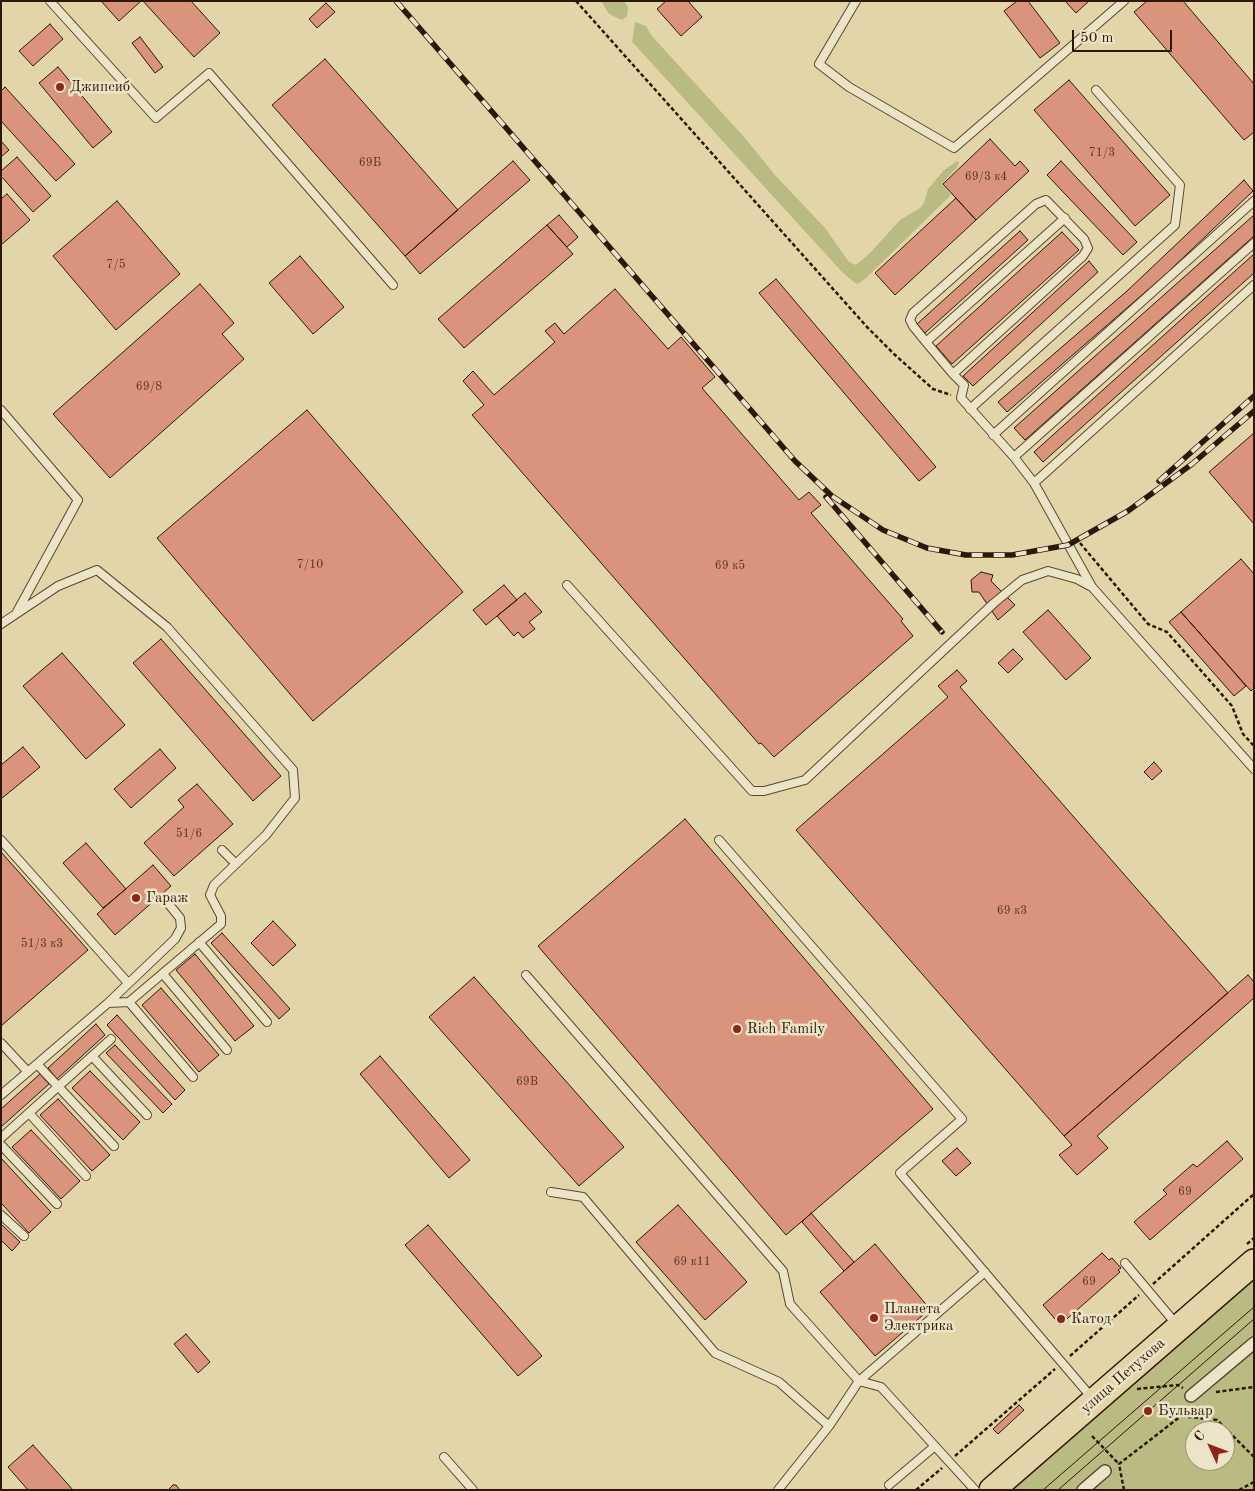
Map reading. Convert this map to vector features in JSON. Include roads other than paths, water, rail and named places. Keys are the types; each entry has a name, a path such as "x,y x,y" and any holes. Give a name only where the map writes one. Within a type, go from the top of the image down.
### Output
{"highway":[{"name":"улица Петухова","path":"992,1490 1254,1262"}],"street":[{"path":"1188,1392 1254,1343"},
{"path":"1083,1490 1104,1471"}],"lane":[{"path":"50,1 156,118 209,73 393,285"},
{"path":"856,1 819,64 849,87 954,148 1124,1"},
{"path":"970,409 1175,225 1180,185 1096,90"},
{"path":"954,374 1083,256 1088,248 1084,239 1046,200 1036,204 920,307 910,320 926,342 964,386 961,398 1014,457 1034,483 1092,587 1254,769"},
{"path":"994,435 1254,201"},
{"path":"926,342 1065,218"},
{"path":"1014,457 1254,243"},
{"path":"1034,483 1254,285"},
{"path":"1,410 78,500 15,614"},
{"path":"1,624 58,586 97,570 167,627 293,770 295,798 266,835 214,885 210,896 221,916 221,924 129,1002 108,1002"},
{"path":"567,584 752,790 764,791 805,780 994,603 1022,580 1048,571 1077,579 1092,587"},
{"path":"1,840 128,983"},
{"path":"719,840 962,1119 900,1173 1094,1400"},
{"path":"222,850 236,864"},
{"path":"1,1095 108,1002 175,939 181,928 180,918 167,902"},
{"path":"200,942 267,1022"},
{"path":"162,974 227,1050"},
{"path":"526,975 784,1271 790,1304 859,1381 882,1387 975,1490"},
{"path":"129,1002 194,1077"},
{"path":"1,1138 111,1039"},
{"path":"1,1043 28,1072"},
{"path":"92,1056 147,1115"},
{"path":"37,1064 114,1146"},
{"path":"29,1113 86,1176"},
{"path":"1,1145 57,1204"},
{"path":"551,1192 583,1197 715,1353 780,1382 829,1426"},
{"path":"1,1215 24,1236"},
{"path":"1125,1263 1179,1328"},
{"path":"778,1490 829,1426 859,1381 985,1272"},
{"path":"889,1485 935,1446"},
{"path":"444,1457 469,1489"}],"tram line":[{"path":"1043,1490 1254,1307"},
{"path":"1058,1490 1254,1319"}],"railway":[{"path":"396,1 795,461 832,496 883,530 927,548 966,555 1012,555 1068,545 1128,511 1192,464 1254,411"},
{"path":"1159,481 1254,396"},
{"path":"826,497 942,632"}],"place":[{"name":"Джипсиб","path":"60,87"},
{"name":"Гараж","path":"136,898"},
{"name":"Rich Family","path":"737,1029"},
{"name":"Планета Электрика","path":"874,1318"},
{"name":"Катод","path":"1061,1319"},
{"name":"Бульвар","path":"1148,1411"}]}
